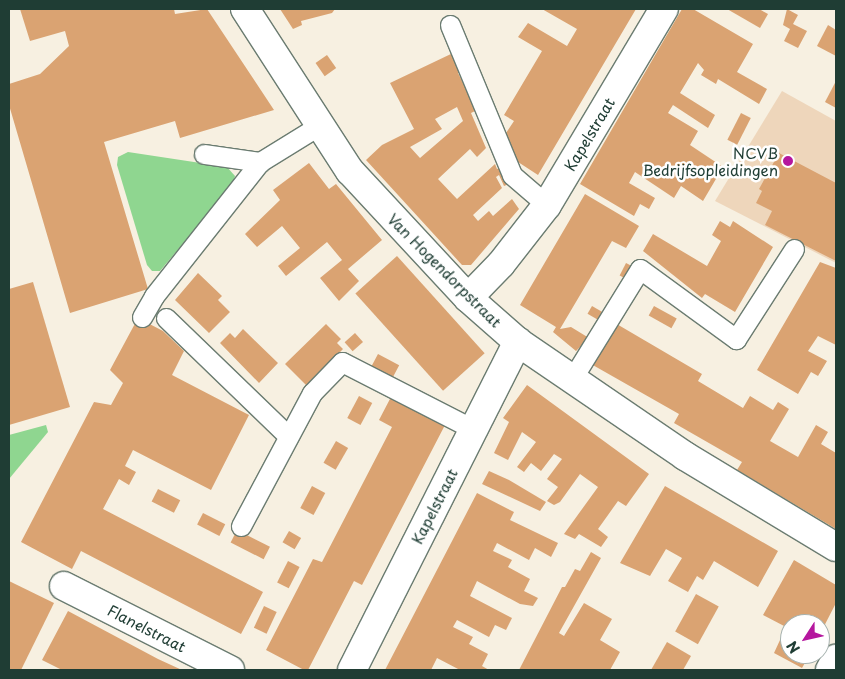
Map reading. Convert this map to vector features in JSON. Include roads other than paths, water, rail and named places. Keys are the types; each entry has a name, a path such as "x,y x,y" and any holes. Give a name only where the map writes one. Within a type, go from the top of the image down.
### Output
{"street":[{"name":"Van Hogendorpstraat","path":"245,9 350,171 468,298 518,342 685,456 836,547"},
{"name":"Kapelstraat","path":"468,298 501,264 547,205 664,9"},
{"name":"Kapelstraat","path":"352,670 518,342"},
{"name":"Flanelstraat","path":"64,586 230,670"},
{"path":"830,670 836,659"}],"lane":[{"path":"450,25 512,175 547,205"},
{"path":"142,317 154,296 260,162 320,125"},
{"path":"204,154 260,162"},
{"path":"572,379 640,269 736,340 794,249"},
{"path":"166,318 288,436"},
{"path":"241,526 312,393 342,362 473,429"}],"place":[{"name":"NCVB Bedrijfsopleidingen","path":"788,161"}]}
